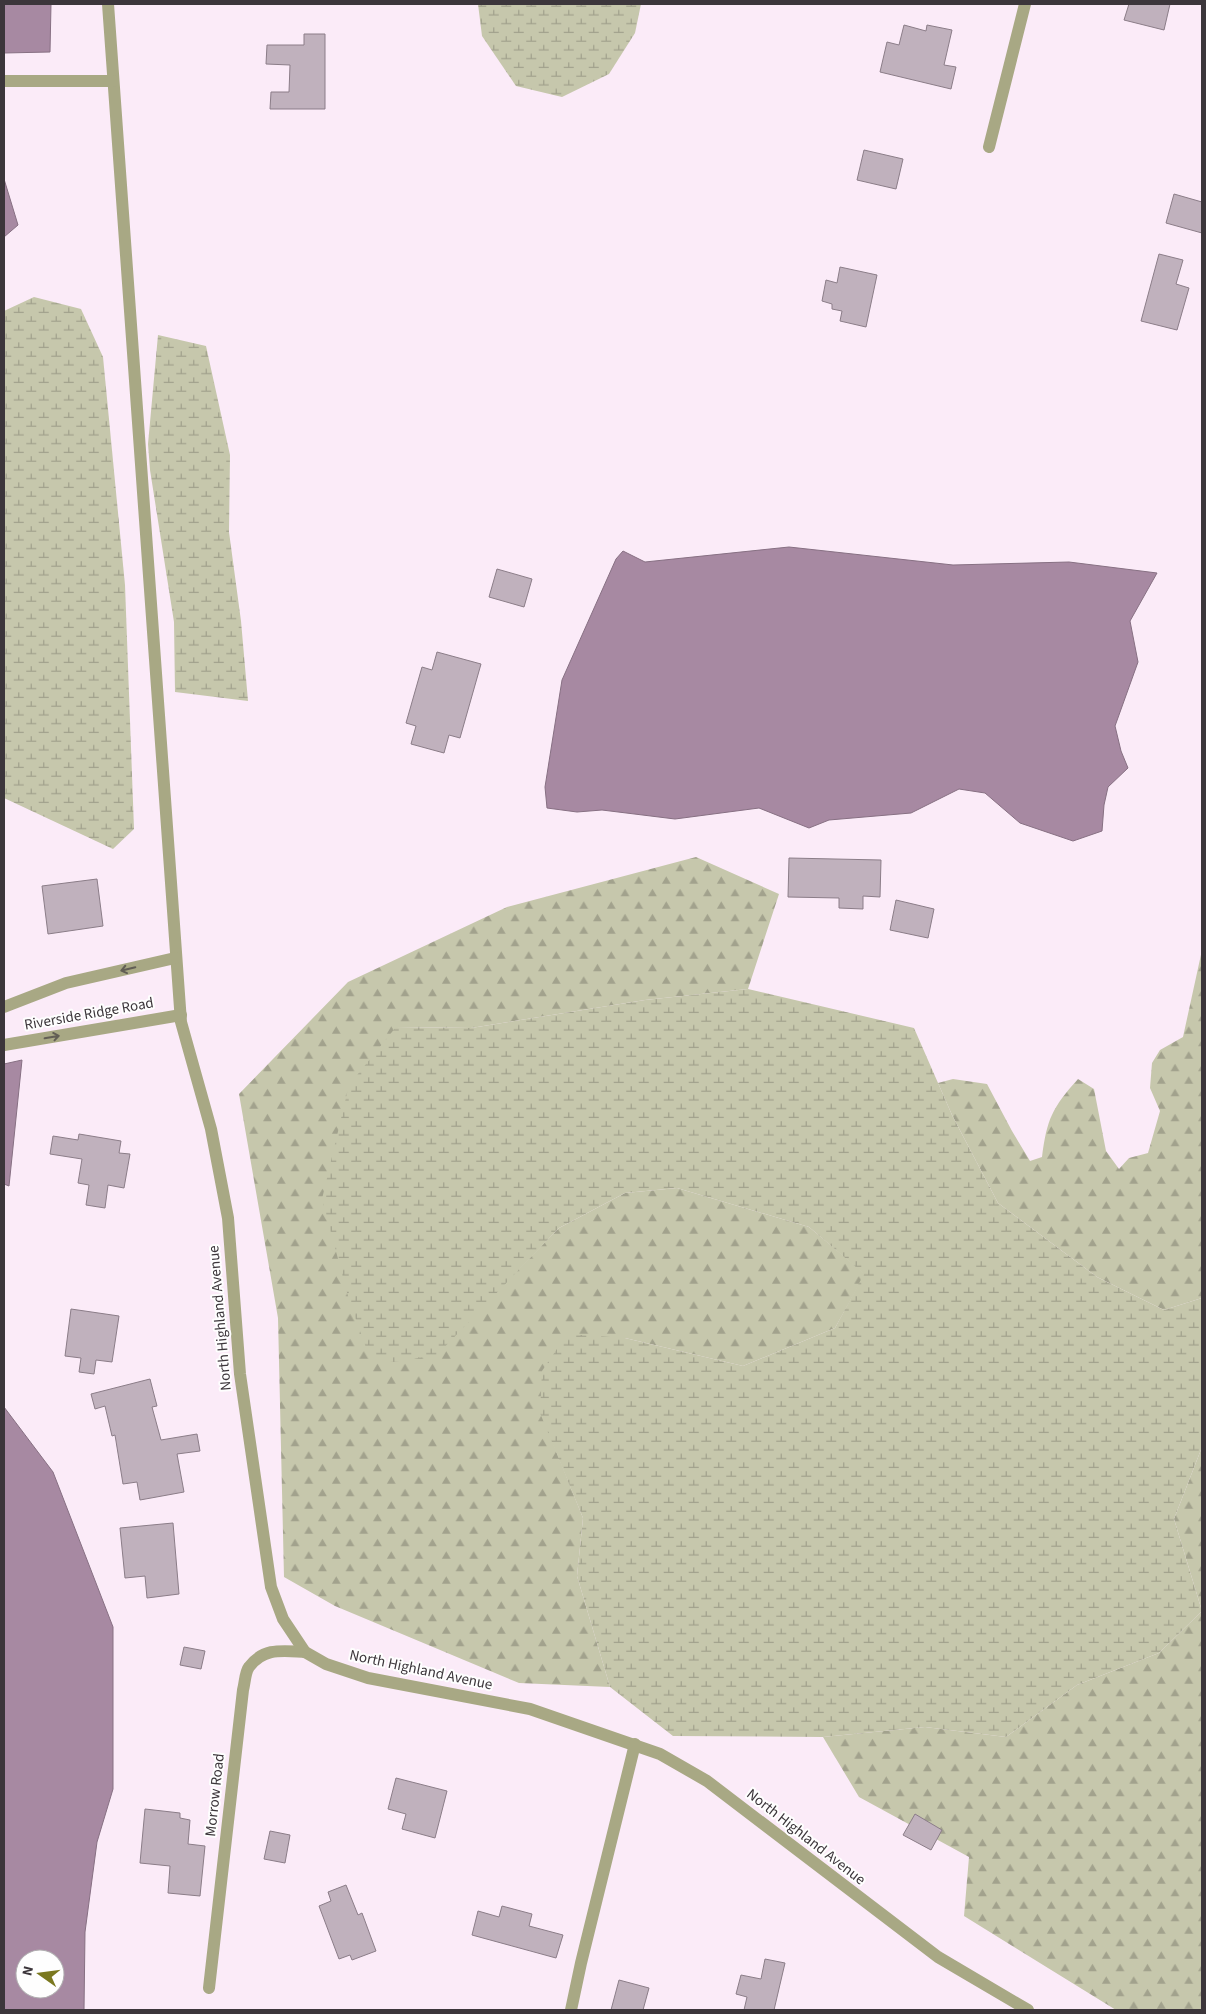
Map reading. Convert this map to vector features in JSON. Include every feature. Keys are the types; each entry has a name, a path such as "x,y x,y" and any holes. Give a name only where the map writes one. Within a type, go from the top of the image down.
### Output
{"street":[{"name":"North Highland Avenue","path":"108,4 180,1015 197,1084 211,1128 228,1218 240,1374 271,1587 283,1619 305,1652 326,1664 368,1678 530,1709 660,1754 707,1781 938,1957 1028,2010"},
{"path":"989,147 1025,4"},
{"path":"4,81 114,81"},
{"name":"Riverside Ridge Road","path":"4,1006 66,983 176,958"},
{"name":"Riverside Ridge Road","path":"4,1045 180,1015"},
{"name":"Morrow Road","path":"209,1988 243,1690 249,1667 266,1653 273,1650 305,1652"},
{"path":"570,2010 635,1744"}],"green space":[{"path":"478,4 641,4 635,33 609,74 562,97 516,86 482,36"},
{"path":"34,297 81,309 103,357 125,585 134,829 113,849 4,798 4,311"},
{"path":"158,335 206,346 230,455 229,532 241,621 248,701 175,692 174,622 150,470 148,444"},
{"path":"696,857 779,894 748,989 645,1000 471,1028 396,1027 504,1284 559,1228 625,1193 677,1188 809,1227 865,1274 835,1328 743,1366 625,1338 541,1413 583,1518 577,1576 610,1687 519,1683 335,1606 284,1577 278,1318 239,1094 348,982 507,907"},
{"path":"1202,950 1202,1298 1164,1310 1097,1277 998,1203 952,1115 938,1083 953,1079 987,1084 1030,1161 1042,1157 1046,1133 1052,1115 1062,1098 1078,1079 1094,1089 1106,1151 1119,1169 1129,1158 1148,1153 1160,1111 1150,1088 1152,1063 1160,1050 1183,1037"},
{"path":"748,989 914,1028 952,1115 998,1203 1097,1277 1164,1310 1202,1298 1202,1447 1174,1519 1202,1611 1159,1653 1077,1685 1006,1737 925,1727 823,1737 673,1736 610,1687 577,1576 583,1518 540,1413 542,1371 567,1334 625,1338 743,1366 835,1328 864,1274 809,1227 677,1188 625,1193 559,1228 437,1355 394,1362 369,1356 349,1300 322,1199 349,1085 396,1027 471,1028 645,1000"},
{"path":"1202,1447 1202,1611 1174,1519"},
{"path":"1202,1611 1202,2010 1116,2010 964,1916 969,1857 859,1797 823,1737 925,1727 1006,1737 1077,1685 1159,1653"}],"shaded area":[{"path":"4,4 51,4 50,52 4,53"},
{"path":"4,179 18,225 4,237"},
{"path":"789,547 953,565 1069,562 1157,573 1130,621 1138,662 1115,726 1121,751 1128,768 1108,787 1104,805 1102,831 1073,841 1020,823 985,793 959,789 911,813 829,820 809,828 759,808 675,819 602,810 577,812 547,808 545,787 562,680 616,559 623,551 645,562"},
{"path":"22,1060 9,1186 4,1184 4,1064"},
{"path":"4,1407 53,1472 113,1627 113,1789 97,1842 85,1932 84,2010 4,2010"}],"building":[{"path":"1129,4 1170,4 1164,30 1124,20"},
{"path":"904,25 926,31 927,25 952,30 944,65 956,67 951,89 880,72 887,42 899,45"},
{"path":"304,34 325,34 325,109 270,109 271,92 289,92 290,65 266,64 267,45 304,45"},
{"path":"864,150 903,159 896,189 857,180"},
{"path":"1174,194 1202,202 1202,233 1166,223"},
{"path":"1159,254 1183,260 1176,284 1189,288 1177,330 1141,321"},
{"path":"840,267 877,275 866,327 840,321 842,311 832,309 832,304 822,301 826,280 837,283"},
{"path":"497,569 532,579 524,607 489,597"},
{"path":"437,652 481,664 460,738 449,735 444,753 411,744 416,726 406,723 422,667 432,670"},
{"path":"789,858 881,860 880,897 863,896 863,909 839,908 839,898 788,897"},
{"path":"97,879 103,926 48,934 42,886"},
{"path":"896,900 934,909 928,938 890,930"},
{"path":"79,1134 121,1141 119,1153 130,1154 124,1188 108,1185 105,1208 86,1205 89,1185 78,1183 82,1159 50,1154 53,1136 78,1140"},
{"path":"71,1309 119,1316 112,1362 96,1360 94,1374 79,1372 81,1358 65,1356"},
{"path":"150,1379 157,1406 152,1407 161,1440 197,1434 200,1451 177,1454 184,1492 140,1500 137,1482 123,1484 115,1435 112,1436 105,1406 95,1409 91,1394"},
{"path":"173,1523 179,1594 147,1598 145,1576 125,1578 120,1528"},
{"path":"184,1647 205,1651 201,1669 180,1665"},
{"path":"396,1778 447,1791 435,1838 402,1829 406,1814 388,1809"},
{"path":"145,1809 180,1813 180,1818 190,1820 188,1844 205,1846 200,1896 168,1893 170,1866 140,1863"},
{"path":"915,1814 942,1830 931,1850 903,1835"},
{"path":"270,1831 290,1835 285,1863 264,1859"},
{"path":"346,1885 358,1915 362,1913 376,1951 352,1960 350,1955 339,1959 319,1906 331,1901 328,1892"},
{"path":"502,1906 532,1914 529,1926 563,1935 556,1958 472,1935 478,1911 499,1917"},
{"path":"765,1959 785,1963 774,2010 744,2010 747,1997 736,1994 741,1975 761,1979"},
{"path":"619,1980 649,1988 643,2010 611,2010"}]}
